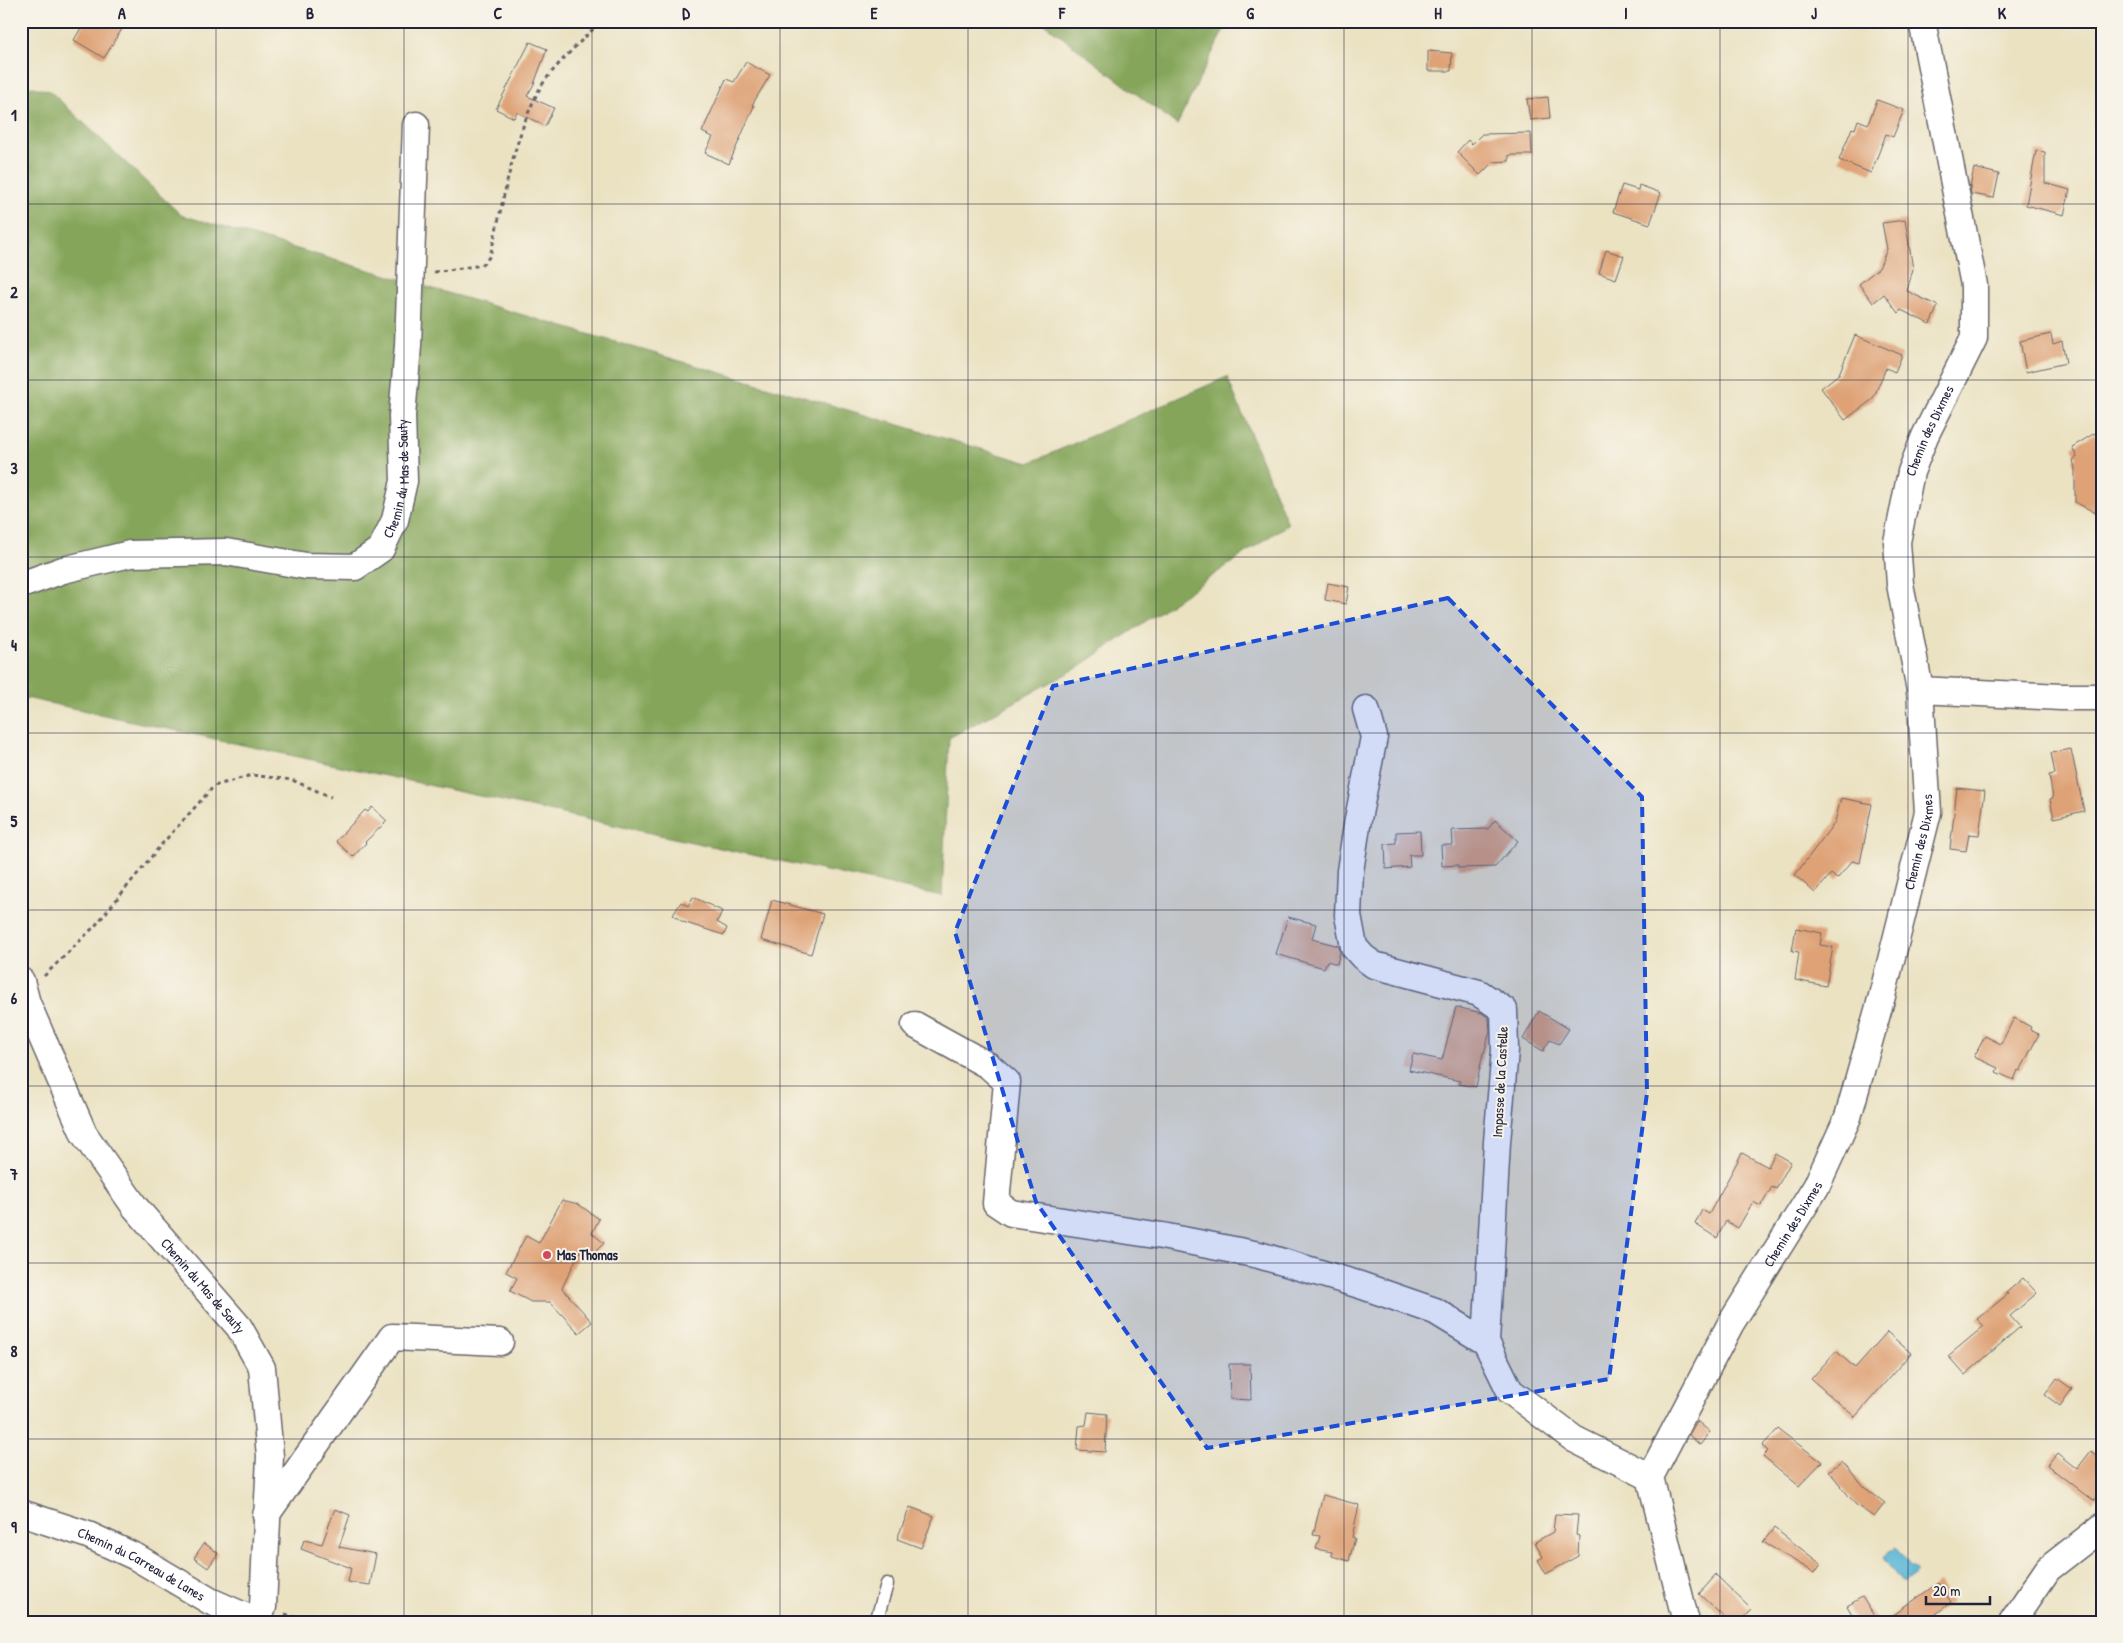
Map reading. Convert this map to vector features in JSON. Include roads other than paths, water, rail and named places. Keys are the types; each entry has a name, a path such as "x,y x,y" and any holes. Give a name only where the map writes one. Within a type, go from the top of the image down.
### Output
{"street":[{"name":"Chemin des Dixmes","path":"1650,1477 1731,1323 1816,1187 1848,1117 1882,996 1928,812 1920,690 1900,584 1896,542 1911,472 1925,436 1974,338 1974,285 1922,21"},
{"name":"Chemin du Mas de Sauty","path":"21,585 63,570 130,554 226,552 306,566 355,567 381,549 395,520 404,481 402,416 408,346 416,125"},
{"path":"1920,690 2062,697 2102,697"},
{"name":"Impasse de la Castelle","path":"1366,709 1374,738 1350,871 1348,914 1354,947 1374,965 1479,993 1504,1010 1505,1050 1494,1191 1486,1342 1510,1391 1574,1440 1650,1477"},
{"name":"Chemin du Mas de Sauty","path":"22,983 28,1003 84,1134 135,1207 239,1327 262,1368 270,1456 266,1514 264,1607 253,1621"},
{"path":"915,1025 989,1066 1007,1082 996,1203 1011,1214 1162,1236 1259,1256 1360,1285 1435,1311 1486,1342"},
{"path":"266,1514 392,1337 500,1342"},
{"path":"1650,1477 1686,1622"},
{"name":"Chemin du Carreau de Lanes","path":"21,1513 88,1535 136,1557 210,1602 253,1621"},
{"path":"2012,1622 2048,1569 2102,1527"}],"lane":[{"path":"876,1622 887,1584"}],"water":[{"path":"1896,1548 1911,1568 1913,1566 1918,1572 1903,1583 1883,1557"}],"place":[{"name":"Mas Thomas","path":"547,1255"}]}
